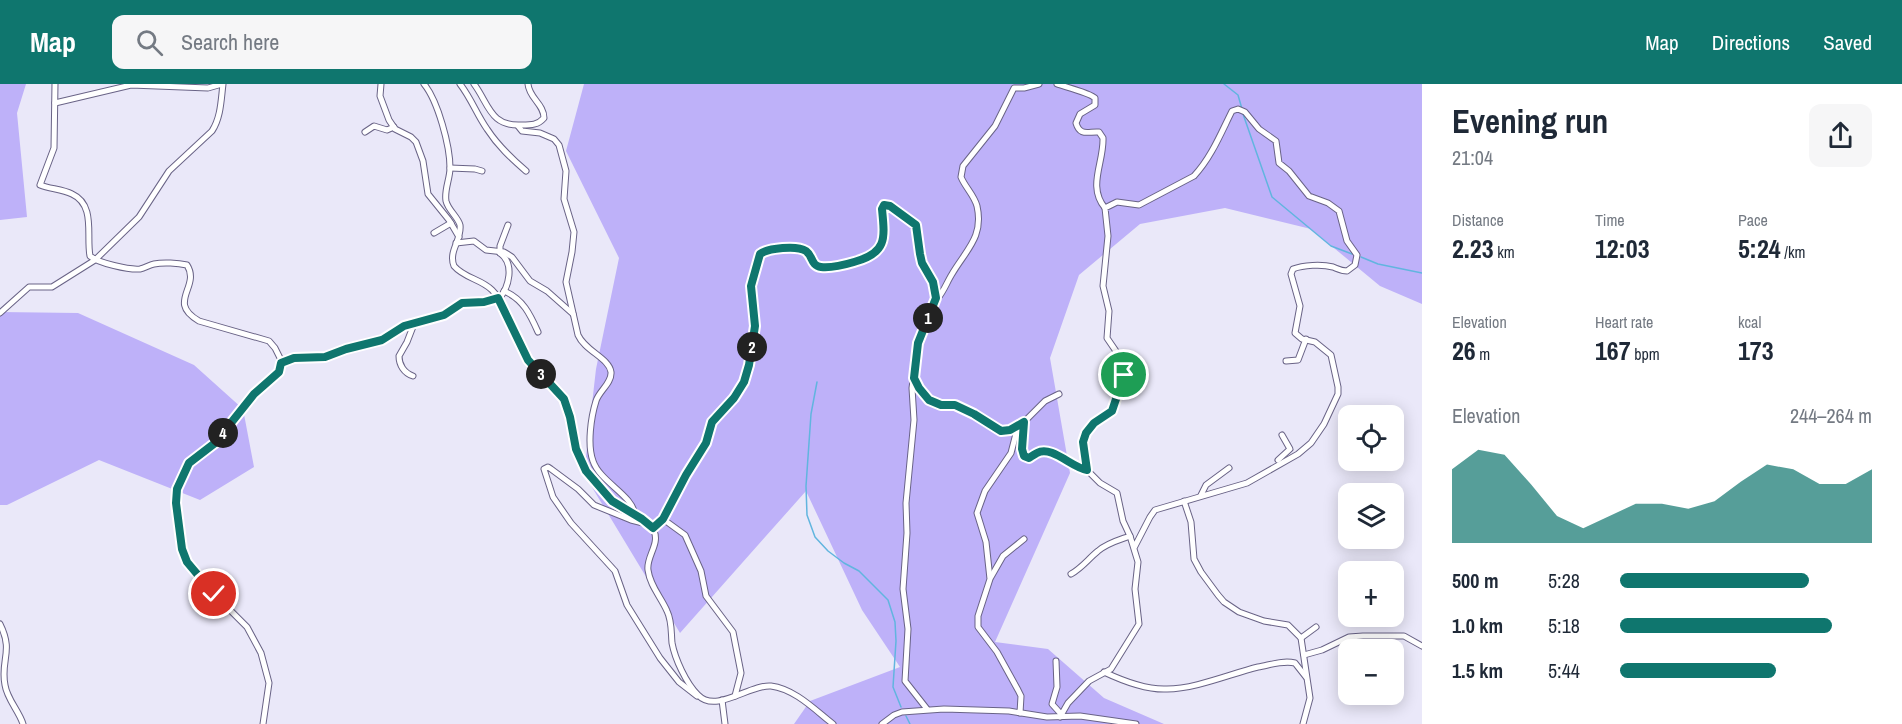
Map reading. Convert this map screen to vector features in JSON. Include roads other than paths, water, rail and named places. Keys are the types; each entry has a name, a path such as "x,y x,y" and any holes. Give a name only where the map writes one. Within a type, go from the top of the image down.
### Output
{"street":[{"path":"55,84 54,148 40,185 74,195 86,207 90,256 95,260 141,269 153,264 187,265 190,273 184,309 189,315 199,321 269,341 275,348 281,363 279,372 254,394 215,443 189,463 177,489 176,503 182,549 187,562 214,594 248,627 261,653 269,682 263,724"},
{"path":"0,314 29,287 52,287 95,260 139,217 170,171 217,124 222,84 208,88 131,85 55,103"},
{"path":"381,84 380,96 394,127 411,136 416,142 423,161 428,194 451,223 457,240"},
{"path":"424,84 432,94 437,107 450,168 446,199 450,210 460,224 452,255 454,266 466,276 490,288 499,299 528,360 564,399 576,449 586,471 612,501 651,526 656,538 648,562 649,576 669,616 672,643 678,660 699,696"},
{"path":"460,84 487,130 505,153 526,171"},
{"path":"474,84 496,118 506,124 518,126 535,124 544,118 543,109 529,94 528,84"},
{"path":"927,709 905,681 908,642 903,589 907,533 906,503 914,420 911,399 918,343 936,298 939,297 971,246 977,229 977,208 961,177 963,166 995,126 1014,88 1039,84"},
{"path":"1057,84 1091,94 1095,98 1095,105 1080,114 1076,123 1082,132 1088,134 1099,132 1104,138 1101,166 1095,183 1097,196 1105,208 1108,236 1103,286 1109,311 1106,335 1108,342 1122,360 1124,375 1112,411 1094,423 1086,433 1083,442 1087,470"},
{"path":"1105,208 1117,202 1139,205 1194,176 1217,141 1232,111 1242,110 1259,129 1276,141 1279,163 1289,171 1305,191 1314,199 1335,207 1339,211 1347,241 1356,255 1355,265 1347,271 1333,267 1303,266 1292,271 1300,306 1296,333 1299,337 1315,342 1331,355 1338,393 1324,424 1311,443 1298,454 1240,486 1201,495 1155,510 1134,548"},
{"path":"365,132 374,126 387,130 394,127"},
{"path":"518,126 522,131 540,133 555,139 559,145 566,171 564,199 574,232 566,282 573,314 581,342 608,364 611,370 611,377 596,399 592,422 592,460 614,489 634,507 635,515"},
{"path":"450,168 475,168 482,171"},
{"path":"833,724 801,699 778,687 764,686 722,700 710,701 688,691 660,658 627,605 615,571 571,523 553,497 544,469 548,467 551,469 594,504 631,520 651,526 663,519 706,443 712,422 734,398 747,375 755,326 751,286 759,256 763,251 777,248 802,250 807,253 815,265 821,267 851,263 872,256 882,242 884,227 882,209 887,204 903,213 916,225 922,263 933,282 936,298"},
{"path":"434,233 451,223"},
{"path":"500,253 508,225"},
{"path":"457,240 474,241 486,250 504,252 512,257 530,281 547,291 573,314"},
{"path":"281,363 294,358 325,357 382,340 404,326 444,315 462,303 499,299 509,276 505,257 500,253"},
{"path":"504,291 520,300 538,332"},
{"path":"413,376 400,365 399,356 414,324"},
{"path":"1286,361 1298,360 1306,339"},
{"path":"914,378 924,396 935,404 955,405 1001,431 1018,426 1045,401 1059,394"},
{"path":"1024,422 1022,449 1024,456 1029,458 1047,451 1087,470 1101,483 1116,491 1123,521 1138,562 1135,589 1139,624 1122,648 1116,662 1089,681 1060,715"},
{"path":"990,579 986,542 976,513 985,491 1011,453 1018,426"},
{"path":"1259,476 1267,467 1289,452 1290,447 1282,435"},
{"path":"1201,495 1206,485 1229,468"},
{"path":"1184,501 1191,522 1194,559 1201,573 1218,595 1239,612 1264,621 1288,625 1301,638 1311,698 1303,724"},
{"path":"663,519 685,535 701,571 706,596 733,632 741,673 735,696"},
{"path":"1071,574 1083,567 1107,545 1130,536"},
{"path":"1020,713 1021,696 997,652 978,627 978,616 990,579 1003,556 1024,540"},
{"path":"0,624 6,635 8,648 4,672 5,687 23,724"},
{"path":"1301,638 1316,627"},
{"path":"1304,655 1349,638 1363,636 1404,636 1422,646"},
{"path":"1056,661 1057,687 1052,700 1060,715"},
{"path":"1104,672 1138,684 1167,689 1288,662 1298,665 1308,678"},
{"path":"722,700 725,724"},
{"path":"882,724 902,712 927,709 1020,713 1047,717 1080,716 1136,724"}],"waterway":[{"path":"1224,84 1238,95 1242,109"},
{"path":"1243,114 1272,197 1331,246 1352,254"},
{"path":"1361,257 1378,264 1422,273"},
{"path":"817,382 811,414 806,486 807,515 815,537 828,551 859,571 888,600 895,622 893,687 901,707"},
{"path":"906,716 910,724"}]}
